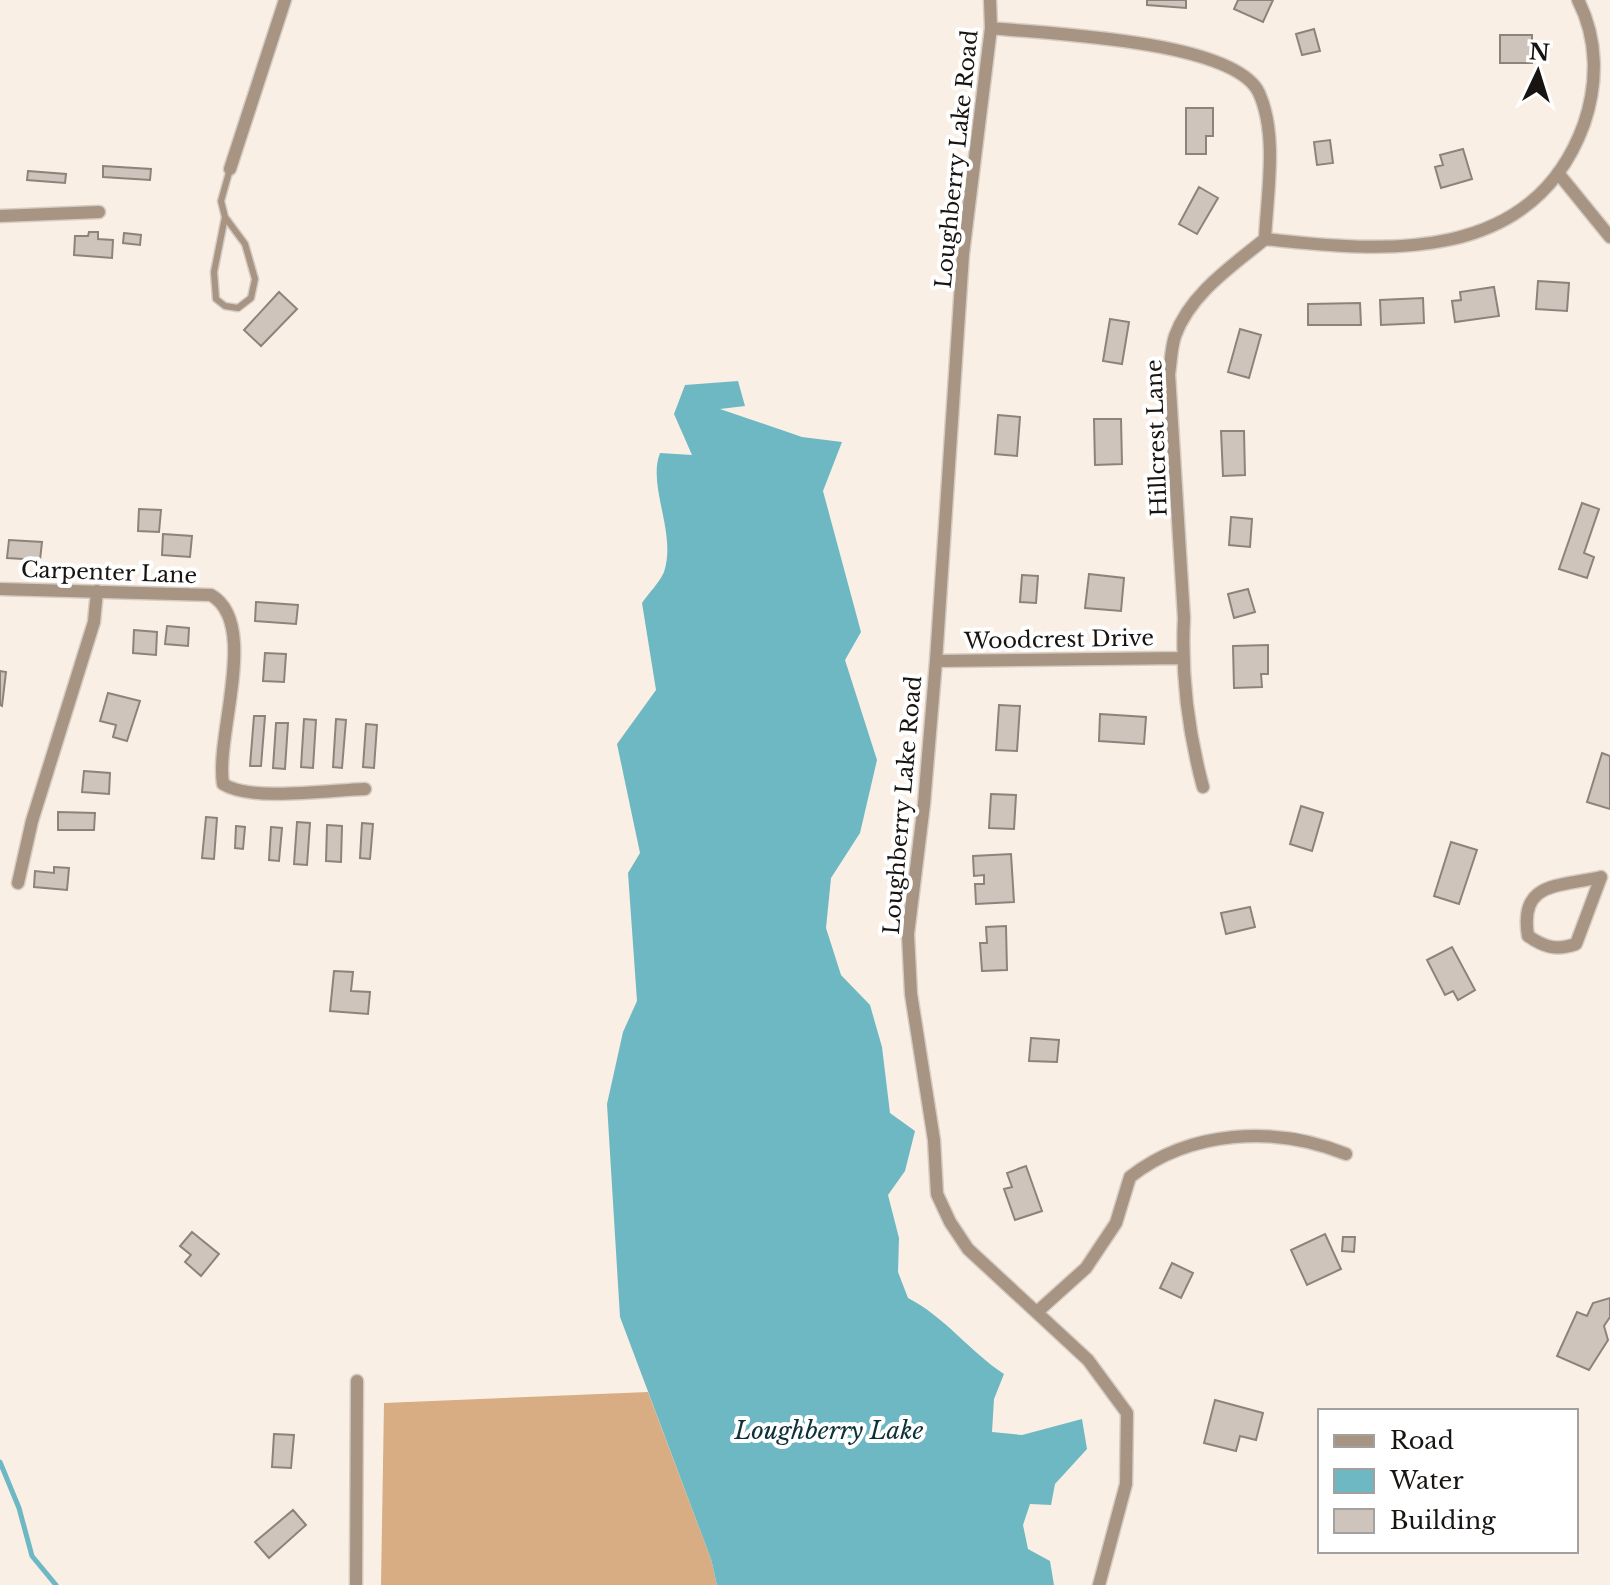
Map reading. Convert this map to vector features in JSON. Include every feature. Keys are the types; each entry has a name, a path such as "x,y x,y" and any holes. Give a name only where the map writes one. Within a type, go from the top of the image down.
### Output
{"street":[{"path":"230,169 285,0"},
{"name":"Loughberry Lake Road","path":"990,0 991,28 963,254 936,661 924,804 908,934 911,994 934,1140 937,1194 968,1249 1088,1360 1127,1413 1126,1484 1099,1585"},
{"path":"991,28 1178,49 1222,62 1249,80 1258,91 1265,113 1269,158 1265,239 1349,248 1458,237 1487,229 1527,209 1547,190 1576,146 1594,85 1594,60 1588,26 1578,0"},
{"path":"1558,173 1610,237"},
{"path":"0,216 99,212"},
{"name":"Hillcrest Lane","path":"1203,787 1189,735 1182,658 1184,618 1169,374 1175,336 1193,304 1213,282 1265,239"},
{"name":"Carpenter Lane","path":"0,589 211,595 224,603 231,615 234,650 223,784 232,789 276,792 365,789"},
{"path":"18,883 41,791 94,622 97,591"},
{"name":"Woodcrest Drive","path":"936,661 1182,658"},
{"path":"1605,876 1576,944 1562,949 1543,947 1528,936 1524,913 1530,898 1539,892 1605,876"},
{"path":"1037,1312 1086,1268 1116,1223 1130,1177 1178,1147 1225,1136 1293,1141 1346,1154"},
{"path":"356,1585 357,1381"}],"lane":[{"path":"225,217 214,272 216,299 225,306 238,308 251,298 255,279 245,244 225,217 221,201 230,169"}],"shaded area":[{"path":"648,1392 711,1559 717,1585 381,1585 384,1403"}],"water":[{"name":"Loughberry Lake","path":"738,381 745,406 720,409 802,437 842,442 823,491 861,632 845,660 877,760 860,833 831,878 826,928 841,975 870,1005 882,1047 890,1113 915,1131 905,1171 888,1195 899,1238 898,1272 908,1298 934,1315 1004,1374 994,1399 992,1432 1022,1435 1082,1419 1087,1449 1055,1484 1051,1505 1030,1504 1023,1525 1028,1549 1050,1561 1054,1585 717,1585 711,1559 620,1317 607,1104 623,1032 637,1001 628,873 640,853 617,744 656,690 642,603 662,576 667,557 657,480 660,453 692,455 674,414 685,385"}],"building":[{"path":"1147,0 1186,0 1186,8 1147,5"},
{"path":"1238,0 1273,0 1263,22 1234,9"},
{"path":"1314,29 1320,51 1302,55 1296,34"},
{"path":"1500,35 1532,35 1532,63 1500,63"},
{"path":"1186,108 1213,108 1213,136 1206,136 1206,154 1186,154"},
{"path":"1330,140 1333,163 1317,165 1314,142"},
{"path":"1463,149 1472,179 1441,188 1435,167 1443,165 1440,155"},
{"path":"103,166 151,169 150,180 103,177"},
{"path":"28,171 66,174 65,183 27,180"},
{"path":"1199,187 1218,198 1197,234 1179,224"},
{"path":"89,232 98,232 98,239 113,240 112,258 74,255 75,236 88,236"},
{"path":"124,233 141,235 140,245 123,243"},
{"path":"1538,281 1569,283 1567,311 1536,309"},
{"path":"1494,287 1499,316 1455,322 1452,301 1461,300 1460,292"},
{"path":"279,292 297,309 261,346 244,330"},
{"path":"1423,298 1424,323 1381,325 1380,300"},
{"path":"1360,303 1361,325 1308,325 1308,304"},
{"path":"1110,319 1129,322 1122,364 1103,361"},
{"path":"1240,329 1261,335 1249,378 1228,372"},
{"path":"998,415 1020,417 1017,456 995,454"},
{"path":"1094,419 1121,419 1122,464 1095,465"},
{"path":"1221,431 1244,431 1245,475 1223,476"},
{"path":"1582,503 1599,509 1584,553 1594,557 1587,578 1559,569"},
{"path":"139,509 161,510 159,532 138,531"},
{"path":"1231,517 1252,519 1250,547 1229,545"},
{"path":"163,534 192,536 190,557 162,555"},
{"path":"9,540 42,542 40,560 7,558"},
{"path":"1089,574 1124,578 1121,611 1085,608"},
{"path":"1022,575 1038,576 1036,603 1020,602"},
{"path":"1248,589 1255,612 1234,618 1228,594"},
{"path":"256,602 298,605 296,624 255,621"},
{"path":"167,626 189,628 188,646 165,644"},
{"path":"134,630 157,632 156,655 133,653"},
{"path":"1268,645 1268,674 1261,674 1262,687 1234,688 1233,646"},
{"path":"265,653 286,654 284,682 263,681"},
{"path":"0,671 6,672 2,706 0,705"},
{"path":"108,693 140,701 127,741 113,737 116,725 100,721"},
{"path":"999,705 1020,706 1017,751 996,750"},
{"path":"1100,714 1146,717 1144,744 1099,741"},
{"path":"254,716 265,716 261,766 250,766"},
{"path":"304,719 316,720 313,768 301,767"},
{"path":"336,719 346,720 342,768 333,767"},
{"path":"276,723 288,723 285,769 273,768"},
{"path":"366,724 377,725 374,768 363,767"},
{"path":"1602,753 1610,756 1610,809 1587,802"},
{"path":"84,771 110,773 109,794 82,792"},
{"path":"991,794 1016,795 1014,829 989,828"},
{"path":"1301,806 1323,813 1312,851 1290,844"},
{"path":"58,812 95,813 94,830 58,830"},
{"path":"206,817 217,818 214,859 202,858"},
{"path":"297,822 310,823 307,865 294,864"},
{"path":"362,823 373,824 370,859 360,858"},
{"path":"327,825 342,826 341,862 326,861"},
{"path":"236,826 245,827 243,849 235,848"},
{"path":"271,827 282,828 279,861 269,860"},
{"path":"1451,842 1477,850 1459,904 1434,896"},
{"path":"1011,854 1014,902 976,904 975,884 984,884 984,875 974,876 973,856"},
{"path":"54,867 69,868 67,890 34,887 35,871 54,873"},
{"path":"1250,907 1255,927 1226,934 1221,913"},
{"path":"1006,926 1007,970 982,971 980,943 987,943 986,927"},
{"path":"1452,947 1475,990 1458,1000 1453,991 1445,995 1427,960"},
{"path":"334,971 353,972 351,991 370,992 368,1014 330,1011"},
{"path":"1031,1038 1059,1040 1057,1062 1029,1061"},
{"path":"1026,1166 1042,1211 1015,1220 1004,1189 1012,1187 1007,1173"},
{"path":"192,1232 219,1254 201,1276 185,1262 191,1255 180,1246"},
{"path":"1325,1234 1341,1269 1307,1285 1291,1250"},
{"path":"1343,1237 1355,1237 1354,1252 1342,1251"},
{"path":"1172,1263 1193,1273 1181,1298 1160,1288"},
{"path":"1610,1298 1610,1317 1604,1326 1608,1340 1589,1370 1557,1356 1577,1312 1587,1316 1593,1303"},
{"path":"1215,1400 1263,1413 1256,1440 1240,1436 1236,1451 1204,1443"},
{"path":"274,1434 294,1435 291,1468 272,1467"},
{"path":"293,1510 306,1525 269,1558 255,1542"}],"waterway":[{"path":"0,1462 19,1508 32,1556 56,1585"}]}
